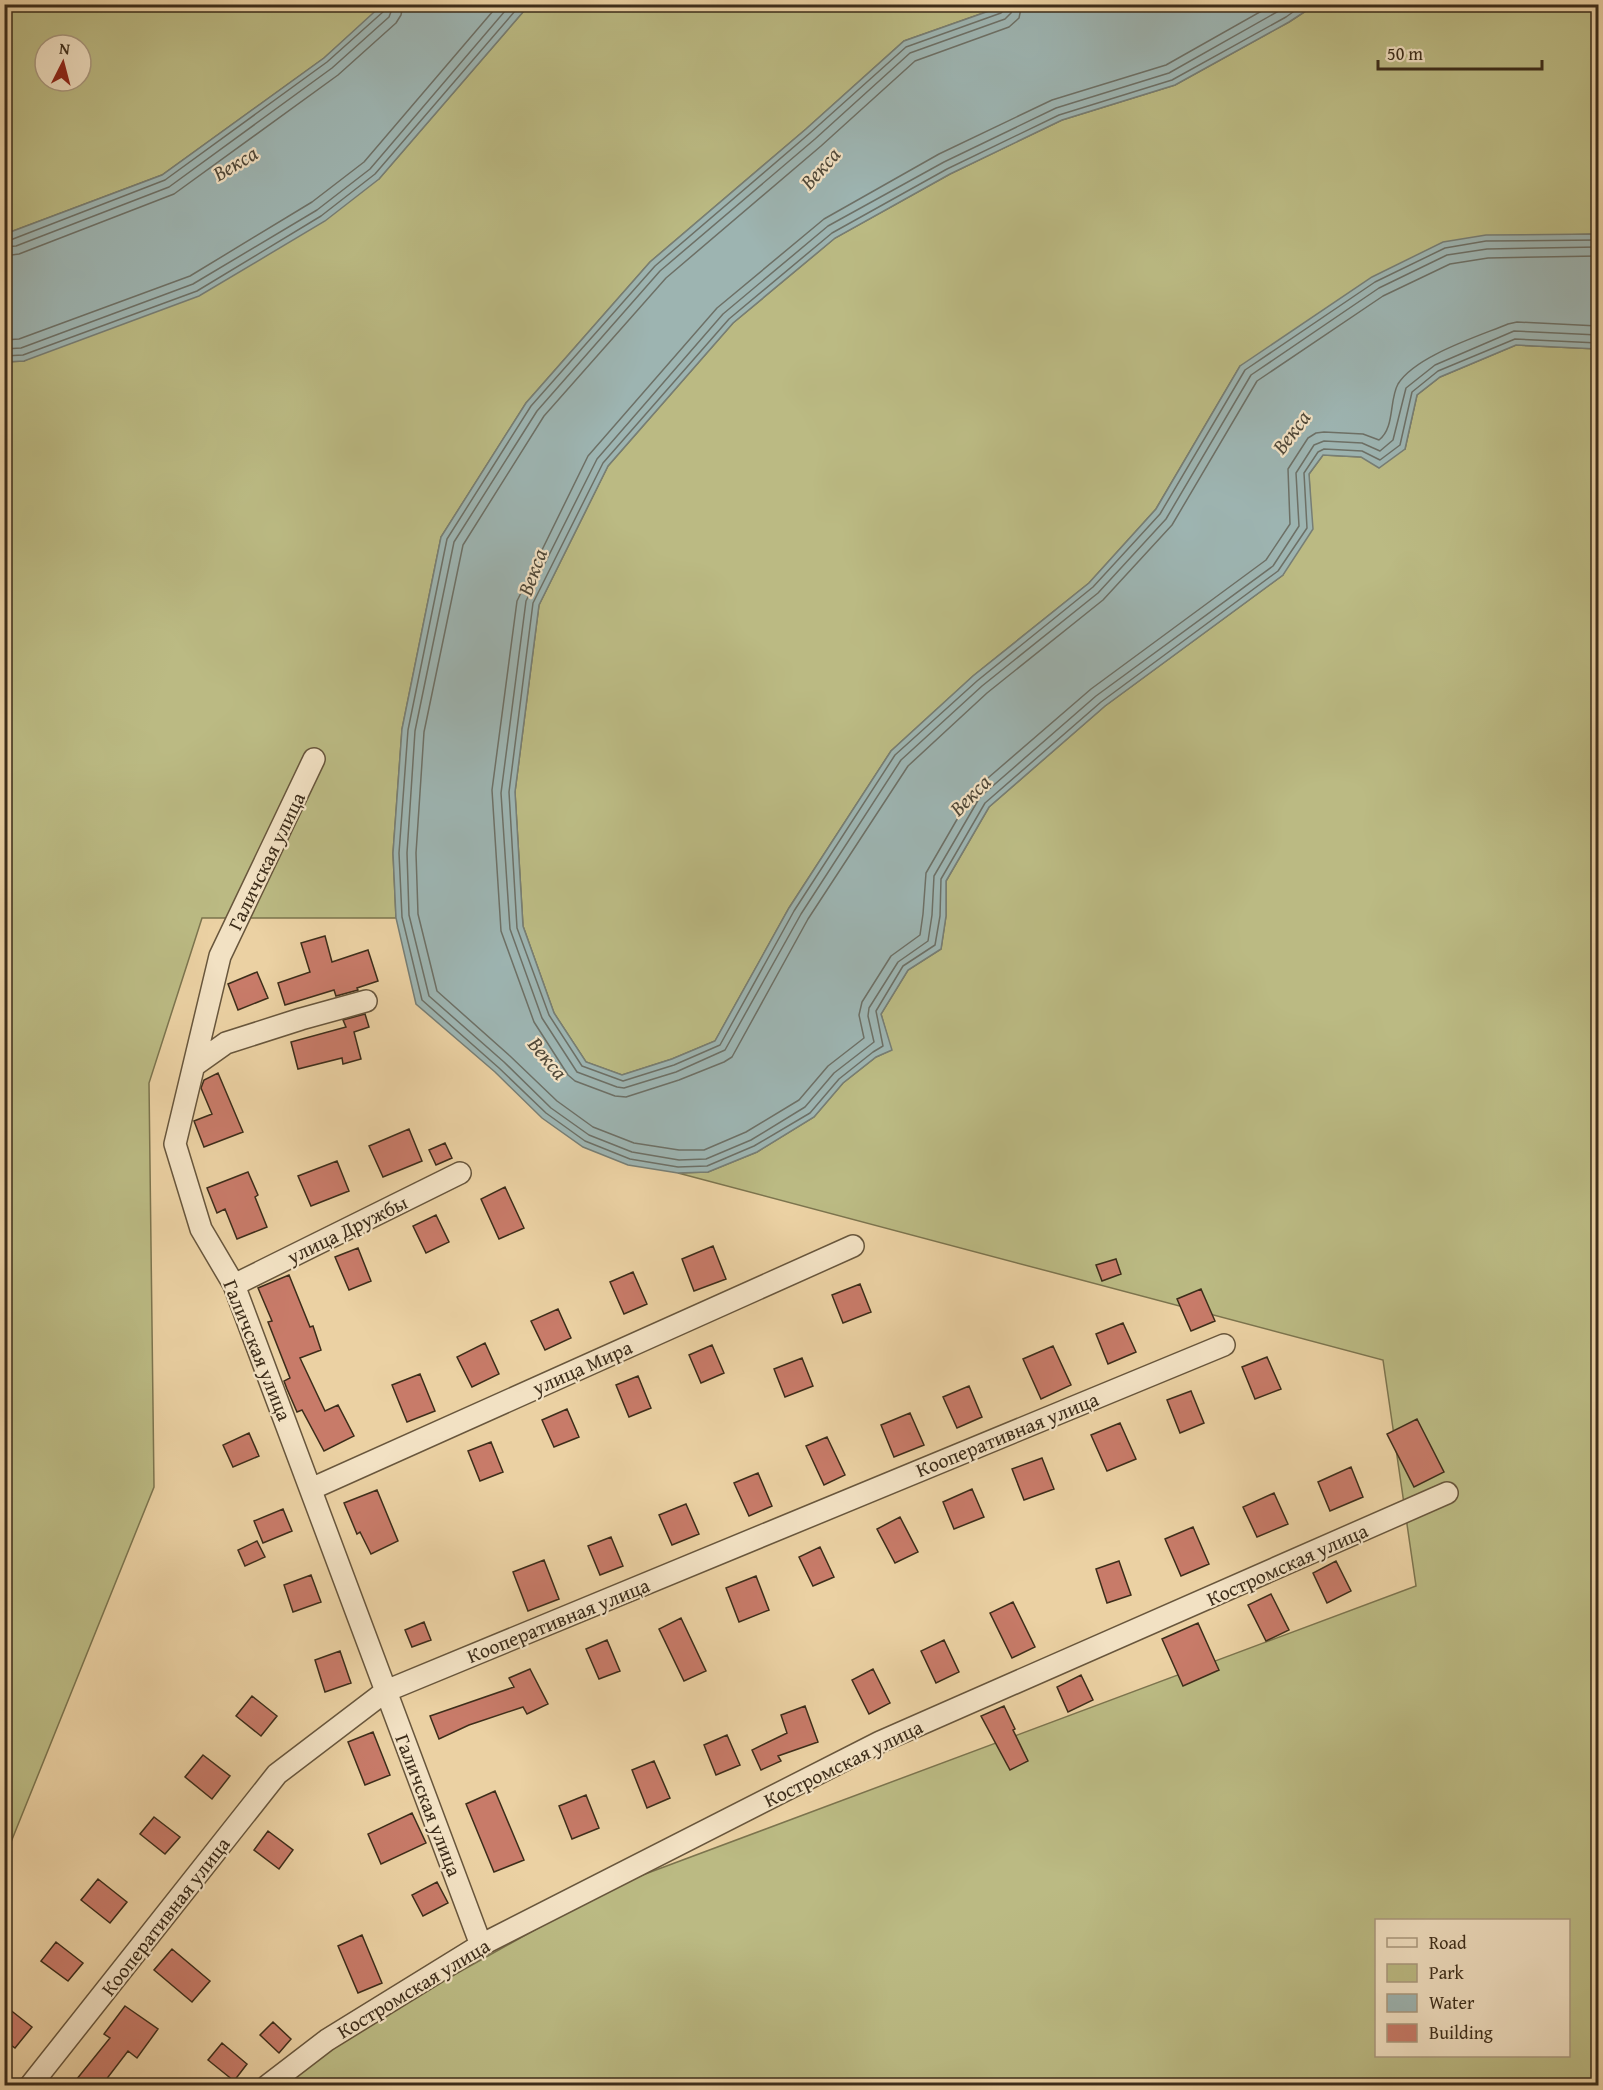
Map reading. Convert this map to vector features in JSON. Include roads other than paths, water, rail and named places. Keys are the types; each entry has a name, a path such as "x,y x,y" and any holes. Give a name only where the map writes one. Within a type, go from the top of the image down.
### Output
{"street":[{"name":"Галичская улица","path":"314,759 220,956 175,1144 201,1229 234,1285 482,1945"},
{"path":"195,1065 226,1043 366,1001"},
{"name":"улица Дружбы","path":"234,1285 460,1173"},
{"name":"улица Мира","path":"312,1489 853,1246"},
{"name":"Кооперативная улица","path":"30,2085 277,1774 386,1691 1224,1345"},
{"name":"Костромская улица","path":"267,2085 327,2040 482,1945 880,1742 1447,1493"}],"water":[{"name":"Векса","path":"383,4 529,5 379,179 325,221 199,296 24,361 5,362 5,234 162,175 324,58"},
{"name":"Векса","path":"1006,5 1315,5 1289,22 1175,85 1062,120 950,174 835,238 733,323 608,466 539,605 515,792 523,926 554,1013 586,1062 622,1075 672,1059 715,1041 789,908 891,751 973,676 1089,583 1156,509 1240,366 1372,277 1443,242 1486,235 1598,234 1598,349 1516,345 1440,377 1417,395 1405,449 1379,468 1361,457 1323,455 1309,474 1313,529 1283,575 1105,706 989,807 946,881 946,916 941,949 908,970 881,1014 892,1050 876,1057 843,1083 814,1117 757,1152 708,1172 678,1173 628,1165 583,1147 542,1118 495,1072 416,1004 396,918 393,853 402,729 441,537 526,403 650,262 806,129 904,41"}]}
